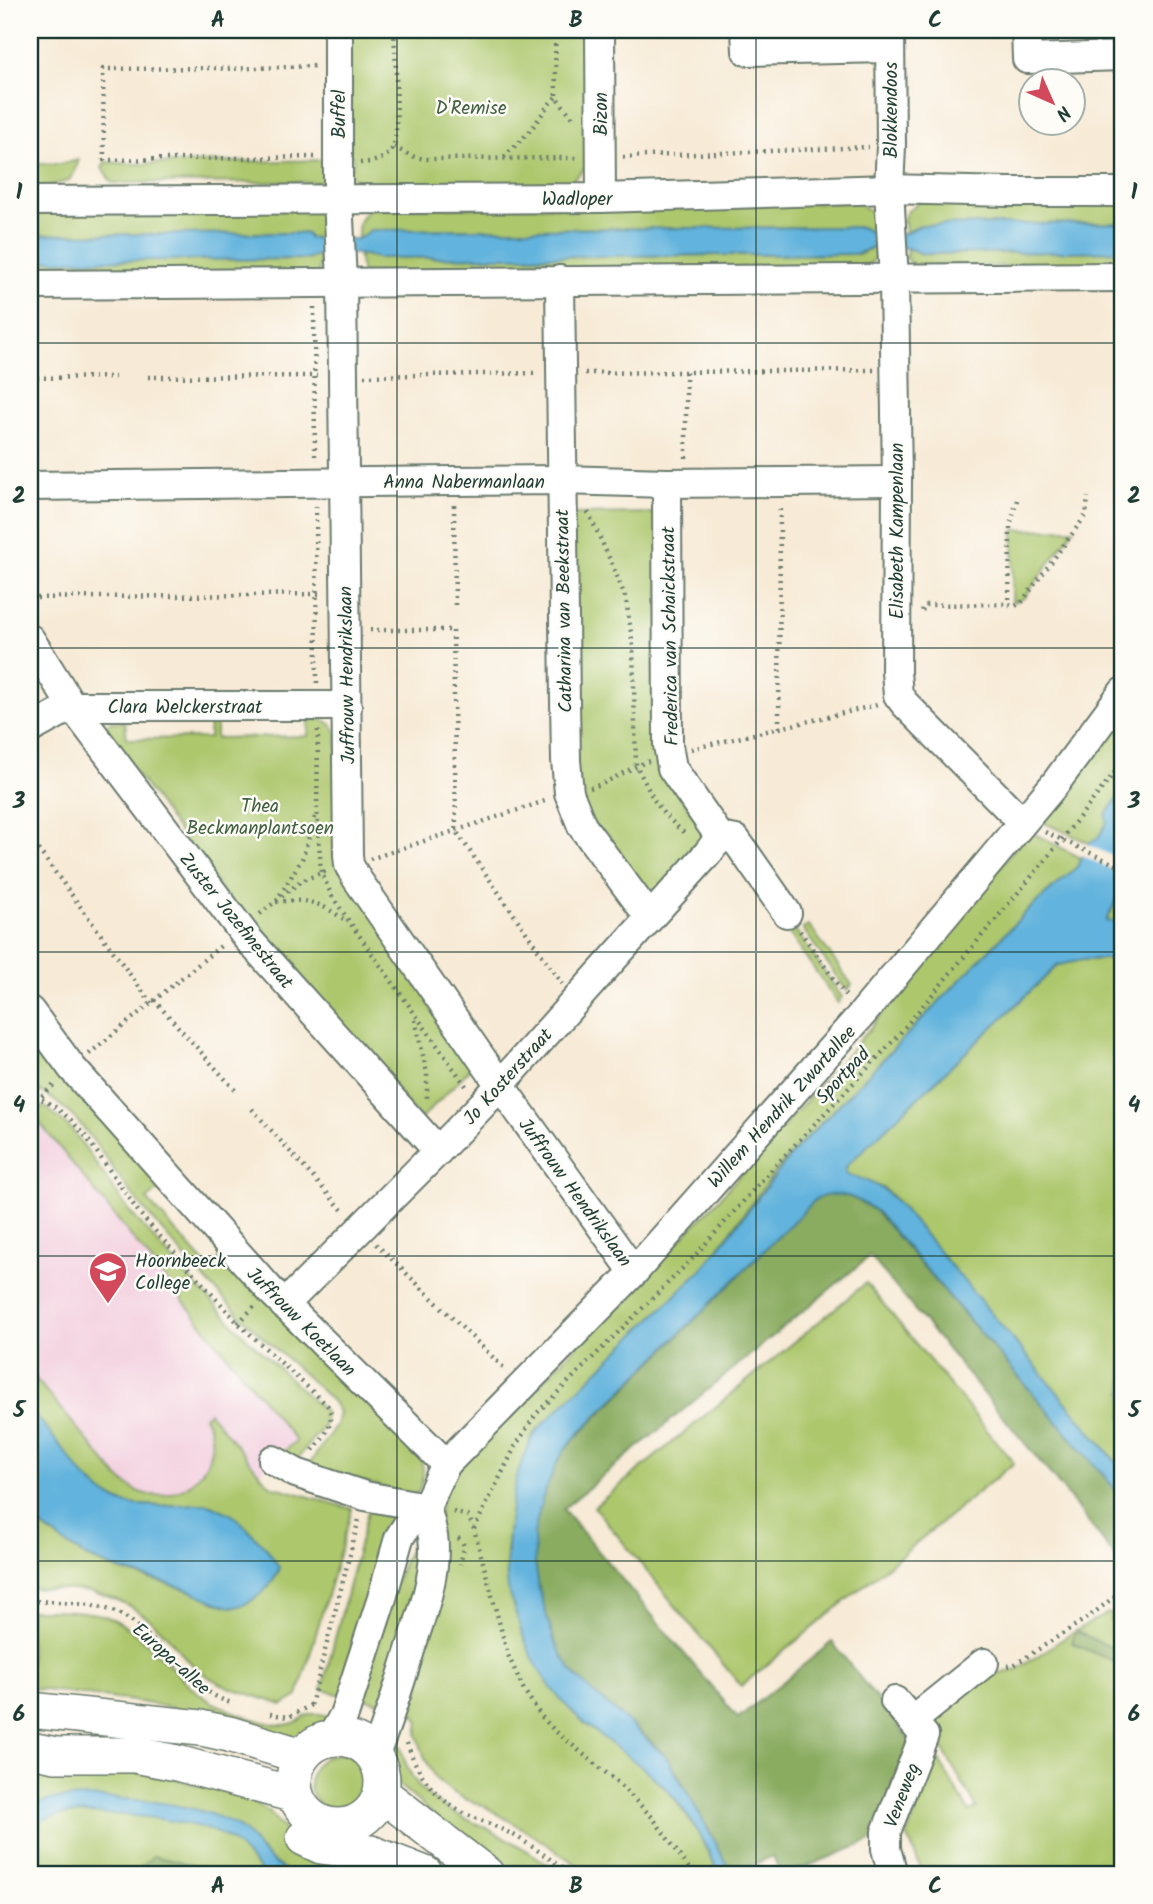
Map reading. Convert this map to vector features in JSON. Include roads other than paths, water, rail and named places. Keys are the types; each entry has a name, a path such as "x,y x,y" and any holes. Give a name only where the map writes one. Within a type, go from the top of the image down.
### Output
{"main road":[{"name":"Europa-allee","path":"35,1710 201,1728 302,1756"},
{"path":"331,1738 345,1738 359,1743 374,1756 382,1774 381,1793 369,1813 359,1821 339,1827 319,1823 308,1816 295,1795 293,1781 295,1768 302,1756 320,1741 331,1738"},
{"path":"38,1755 135,1755 177,1763 295,1795"},
{"path":"232,1778 274,1807 289,1825 308,1840 334,1849 371,1853 425,1874"},
{"path":"381,1793 486,1874"},
{"path":"359,1821 403,1841 459,1874"}],"street":[{"name":"Buffel","path":"338,30 339,210"},
{"name":"Bizon","path":"600,30 601,198"},
{"path":"746,30 747,51 890,39"},
{"path":"1026,30 1027,59 1123,57"},
{"name":"Blokkendoos","path":"890,39 890,203"},
{"name":"Wadloper","path":"30,201 339,210 601,198 890,203 1008,192 1123,191"},
{"name":"Elisabeth Kampenlaan","path":"890,203 894,270 898,695 1022,822"},
{"name":"Juffrouw Hendrikslaan","path":"339,210 349,865 500,1085 634,1272"},
{"path":"30,285 341,272 560,280 894,270 1123,277"},
{"name":"Catharina van Beekstraat","path":"560,280 561,481 566,760 569,793 582,827 650,918"},
{"name":"Anna Nabermanlaan","path":"30,486 453,481 897,481"},
{"name":"Frederica van Schaickstraat","path":"677,483 668,731 672,768 714,845 736,840 787,913"},
{"name":"Zuster Jozefinestraat","path":"30,639 72,706 248,939 438,1151"},
{"name":"Willem Hendrik Zwartallee","path":"331,1738 344,1715 382,1598 398,1538 426,1507 446,1464 634,1272 863,1013 1054,785 1123,692"},
{"name":"Clara Welckerstraat","path":"30,729 72,706 347,706"},
{"name":"Jo Kosterstraat","path":"284,1305 500,1085 714,845"},
{"name":"Juffrouw Koetlaan","path":"30,1011 72,1068 284,1305 446,1464"},
{"path":"284,1466 365,1496 426,1507 431,1522 434,1543 432,1574 417,1630 374,1756"},
{"name":"Veneweg","path":"893,1874 886,1849 886,1832 924,1735 904,1711 984,1663"}],"water":[{"path":"1123,223 1123,251 923,254 888,245 853,254 378,258 342,253 306,259 30,261 30,235 306,233 309,238 358,239 371,230 861,227 873,233 906,233 921,225"},
{"path":"1123,790 1123,887 1106,921 1123,922 1123,958 1082,960 1058,965 847,1165 845,1172 879,1187 904,1210 1123,1470 1123,1498 876,1211 855,1199 834,1195 817,1198 581,1431 564,1450 542,1499 534,1534 535,1562 539,1589 554,1641 574,1674 666,1757 732,1874 719,1874 699,1833 673,1796 642,1767 574,1713 551,1689 534,1661 508,1589 507,1573 510,1512 522,1459 542,1425 703,1268 797,1148 1026,912 1077,867 1089,843 1097,839 1107,823 1106,815"},
{"path":"30,1408 85,1477 103,1493 123,1503 161,1506 208,1504 231,1514 266,1548 279,1567 268,1587 247,1603 228,1606 183,1588 106,1565 85,1556 57,1538 30,1517"},
{"path":"84,1797 144,1801 209,1814 243,1830 265,1855 291,1874 263,1874 229,1839 195,1826 172,1821 77,1813 56,1816 30,1825 30,1806 54,1799"}],"place":[{"name":"Hoornbeeck College","path":"108,1305"}],"park label":[{"name":"D'Remise","path":"471,107"},
{"name":"Thea Beckmanplantsoen","path":"260,816"}]}
